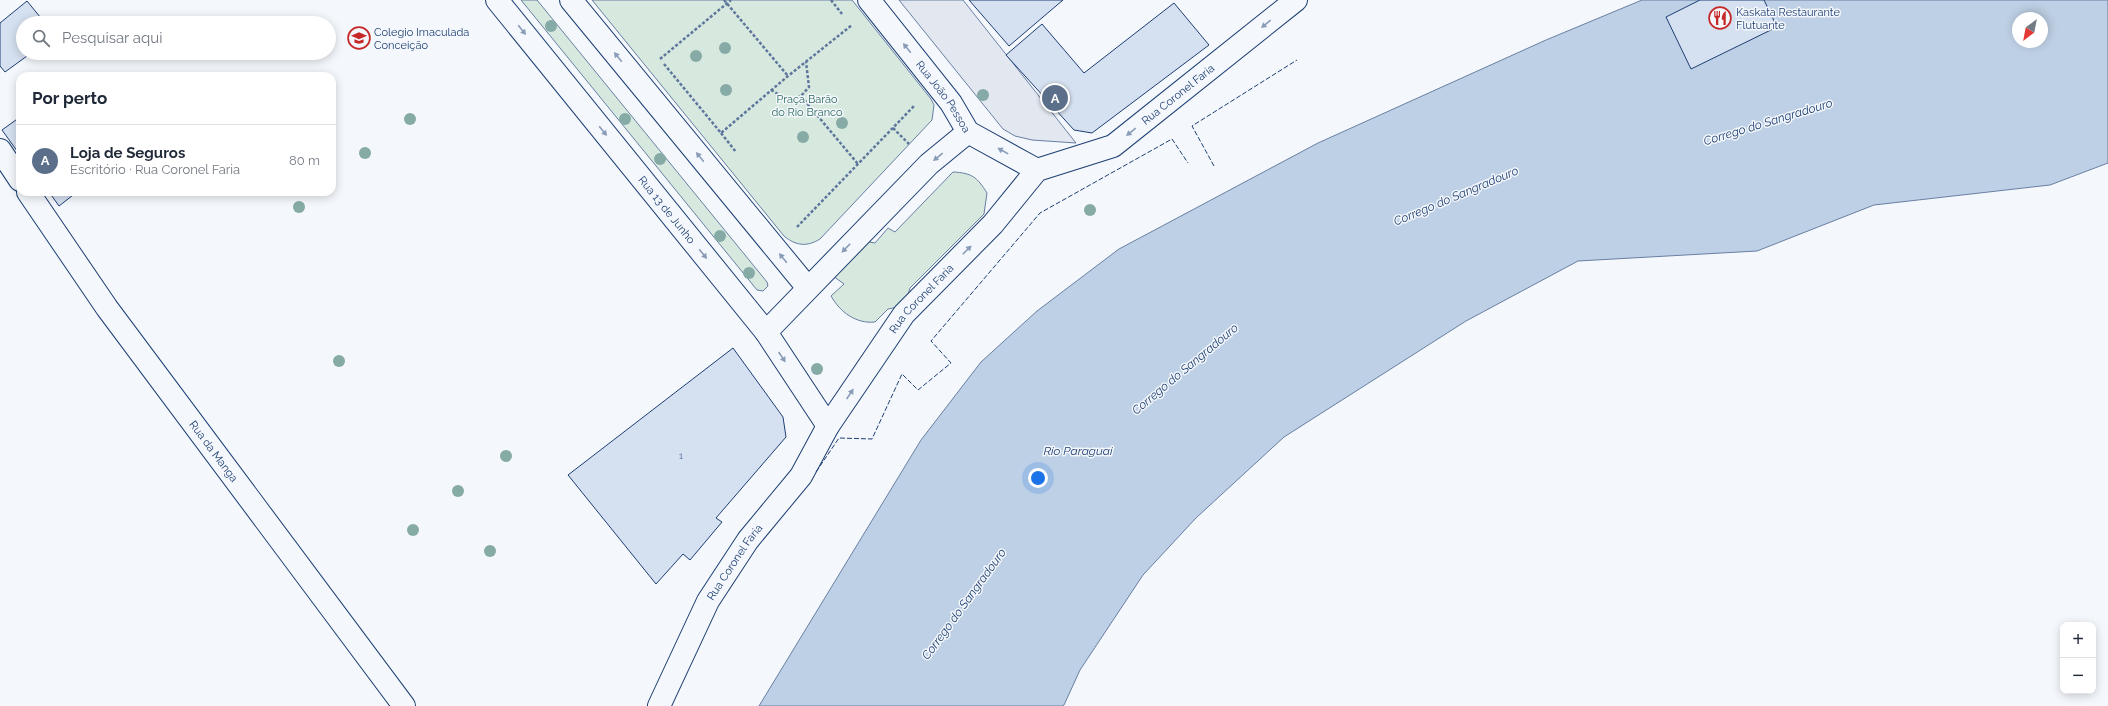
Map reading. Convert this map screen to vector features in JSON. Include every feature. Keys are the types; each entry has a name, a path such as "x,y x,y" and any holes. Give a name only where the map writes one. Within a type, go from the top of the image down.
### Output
{"street":[{"name":"Rua 13 de Junho","path":"497,0 766,332 828,426"},
{"path":"571,0 808,288"},
{"name":"Rua João Pessoa","path":"869,0 952,103 968,132 1037,170"},
{"name":"Rua Coronel Faria","path":"659,706 708,601 748,540 801,476 828,426 904,314 993,224 1037,170 1113,146 1296,0"},
{"path":"766,332 929,164 968,132"},
{"path":"0,150 16,174"},
{"name":"Rua da Manga","path":"31,196 107,308 404,706"}],"path":[{"path":"724,0 788,76"},
{"path":"660,59 731,0"},
{"path":"721,133 806,61 852,25 857,31"},
{"path":"655,53 740,157"},
{"path":"771,90 790,101 801,96 809,87 806,61"},
{"path":"801,96 858,164"},
{"path":"792,222 797,228 916,104 911,98"},
{"path":"893,128 910,145"}],"green space":[{"path":"521,0 537,0 767,282 768,286 763,291 757,290"},
{"name":"Praça Barão do Rio Branco","path":"592,0 852,0 931,99 934,105 932,120 820,239 806,244 793,242 784,236"},
{"path":"953,172 965,173 973,177 987,193 984,214 910,288 908,295 898,307 888,309 875,322 861,321 849,316 839,307 831,296 844,284 833,276 869,242 875,243 888,228 895,232"}],"shaded area":[{"path":"899,0 963,0 1076,143 1032,140 1015,136 1003,129"}],"water":[{"name":"Rio Paraguai","path":"1642,0 2108,0 2108,163 2050,185 1874,205 1757,251 1578,261 1466,321 1284,437 1196,518 1143,575 1080,670 1064,705 1062,706 759,706 921,440 981,362 1037,311 1119,249 1318,143 1546,40"}],"building":[{"path":"969,0 1063,0 1009,46"},
{"path":"1700,0 1764,0 1777,27 1691,69 1666,17"},
{"path":"27,1 39,16 16,16 16,60 22,60 5,72 0,66 0,23"},
{"path":"1174,3 1209,45 1092,133 1074,130 1006,55 1042,24 1084,73"},
{"path":"16,120 16,149 2,130"},
{"path":"52,196 72,196 59,206"},
{"path":"733,348 783,417 786,437 716,518 722,522 690,560 683,554 656,584 568,475"}],"fence":[{"path":"1214,166 1192,126 1297,60"},
{"path":"816,472 839,438 872,439 902,374 918,390 951,363 931,341 1040,213 1172,139 1188,163"}],"place":[{"name":"Kaskata Restaurante Flutuante","path":"1720,18"},
{"name":"Colegio Imaculada Conceição","path":"359,38"},
{"name":"Loja de Seguros","path":"1055,98"}],"water label":[{"name":"Corrego do Sangradouro","path":"1768,122"},
{"name":"Corrego do Sangradouro","path":"1456,196"},
{"name":"Corrego do Sangradouro","path":"1185,369"},
{"name":"Corrego do Sangradouro","path":"964,604"}]}
